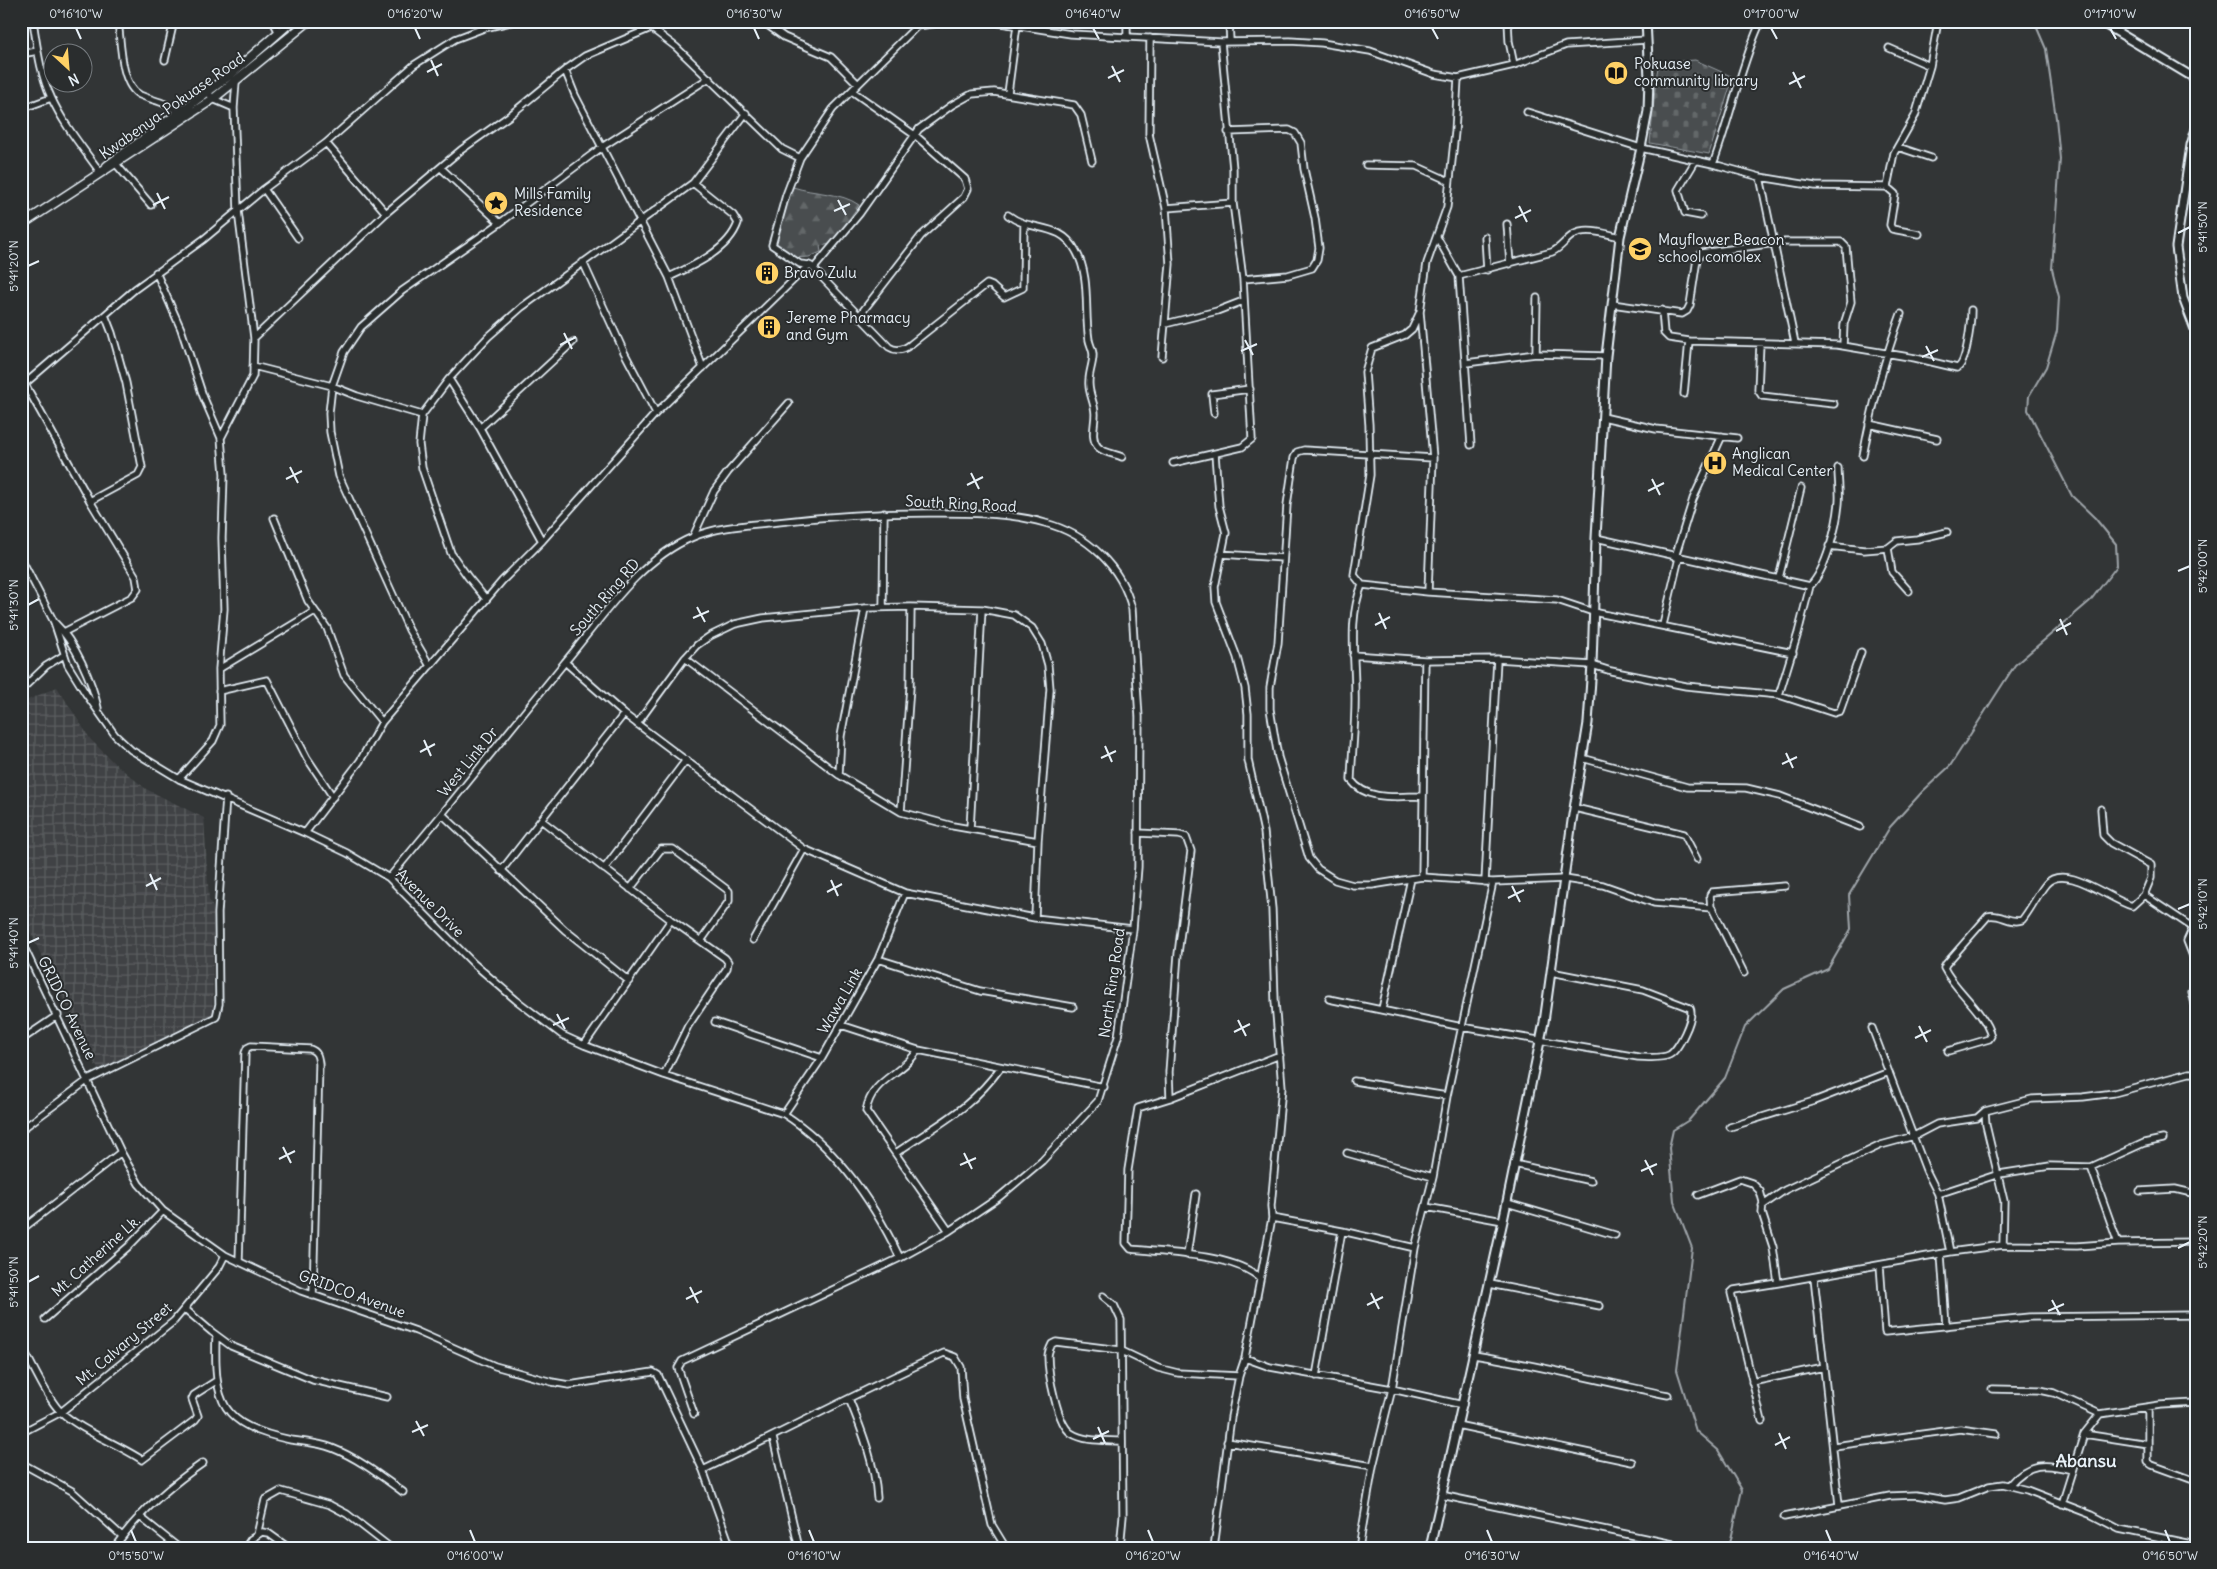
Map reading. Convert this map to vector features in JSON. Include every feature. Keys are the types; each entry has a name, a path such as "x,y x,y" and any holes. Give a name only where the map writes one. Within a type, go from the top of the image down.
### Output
{"main road":[{"name":"Kwabenya-Pokuase Road","path":"100,172 116,164 210,95 292,21"},
{"name":"Kwabenya-Pokuase Road","path":"100,172 114,159 179,113 236,82 309,21"},
{"path":"21,225 100,172"}],"street":[{"path":"33,21 38,51 51,98 61,116 100,172"},
{"path":"118,21 126,79 131,88 139,94 163,102 179,113"},
{"path":"165,60 174,21"},
{"path":"273,21 279,33"},
{"path":"64,632 132,597 138,589 136,577 23,386 156,272 204,239 264,189 326,143 414,65 455,39 484,25 515,21"},
{"path":"642,21 676,47 782,149 800,158"},
{"path":"762,21 784,37 831,57 858,84"},
{"path":"908,21 917,26 955,21 994,22 1071,34 1222,42 1290,41 1370,51 1434,74 1458,78 1514,64 1566,46 1647,40"},
{"path":"1127,21 1127,37"},
{"path":"1229,21 1230,42"},
{"path":"1508,21 1509,41 1514,64"},
{"path":"1430,1548 1490,1284 1540,1039 1588,723 1606,356 1620,237 1641,148 1649,96 1646,21"},
{"path":"1713,164 1722,141 1743,65 1758,28 1758,21"},
{"path":"1887,186 1893,157 1915,116 1930,66 1938,21"},
{"path":"2099,21 2196,79"},
{"path":"2112,29 2116,21"},
{"path":"1008,93 1017,25"},
{"path":"917,26 833,109 800,158 786,194 772,245 800,264 811,266 889,347 894,350 901,350 987,284 1004,297 1023,288 1025,281 1024,224"},
{"path":"254,338 386,213 461,150 509,116 585,56 651,28"},
{"path":"1150,38 1149,134 1166,208 1170,264 1162,356"},
{"path":"1173,463 1242,447 1252,439 1243,279 1233,202 1233,169 1228,132 1222,42"},
{"path":"1889,48 1930,66"},
{"path":"21,54 38,51"},
{"path":"565,70 575,95 669,277 704,368"},
{"path":"430,666 409,630 339,476 328,413 332,386 344,352 361,328 402,291 500,223 602,147 709,78"},
{"path":"1428,592 1433,458 1420,312 1428,263 1447,206 1455,132 1458,78"},
{"path":"220,438 253,376 254,338 238,211 234,108 236,82"},
{"path":"852,91 916,136 965,179 968,189 964,197 921,236 859,316"},
{"path":"305,833 360,761 382,722 486,599 542,541 656,413 811,266 860,212 920,129 952,105 972,94 1008,93 1074,105 1081,114 1092,161"},
{"path":"210,95 234,108"},
{"path":"21,109 51,98"},
{"path":"1527,112 1641,148 1713,164 1760,177 1815,186 1887,186 1895,194 1890,225 1892,229 1919,234"},
{"path":"486,599 451,553 422,468 418,444 422,415 450,379 488,337 522,307 693,183 746,113"},
{"path":"2196,129 2188,162 2176,247 2184,298 2196,332"},
{"path":"1228,132 1289,130 1295,133 1301,143 1304,170 1315,218 1319,248 1317,260 1312,268 1288,275 1243,279"},
{"path":"326,143 386,213"},
{"path":"1898,147 1931,158"},
{"path":"1696,160 1678,190 1685,213 1701,216"},
{"path":"116,164 151,205"},
{"path":"1366,165 1416,166 1449,181"},
{"path":"441,168 500,223"},
{"path":"1760,177 1795,343"},
{"path":"669,277 711,255 736,230 738,223 733,215 693,183"},
{"path":"264,189 298,238"},
{"path":"1166,208 1233,202"},
{"path":"1008,215 1024,224 1053,230 1064,236 1080,258 1085,283 1089,340 1093,353 1088,374 1088,386 1095,412 1093,438 1104,451 1122,457"},
{"path":"1507,224 1510,264"},
{"path":"1459,276 1510,264 1556,250 1572,235 1582,232 1620,237"},
{"path":"1437,237 1459,276 1471,445"},
{"path":"1485,237 1487,270"},
{"path":"1612,304 1682,314 1687,312 1690,305 1697,259 1701,253 1799,242 1841,242 1844,244 1851,302 1844,324 1843,346"},
{"path":"583,262 624,352 656,413"},
{"path":"156,272 181,329 220,438 224,474 222,538 224,608 219,669 220,726 217,735 180,779"},
{"path":"1536,354 1537,298"},
{"path":"1165,324 1217,311 1243,301"},
{"path":"1662,310 1665,336 1688,340 1843,346 1957,368 1960,367 1971,321 1971,310"},
{"path":"1420,312 1412,329 1405,335 1372,348 1365,372 1370,475 1366,511 1354,575 1362,585 1428,592 1557,600 1594,612 1793,653"},
{"path":"1862,456 1868,424 1887,353 1902,314"},
{"path":"90,501 138,475 142,467 126,383 112,332 104,315"},
{"path":"1684,394 1688,340"},
{"path":"480,428 573,342"},
{"path":"1760,343 1758,390 1762,396 1834,404"},
{"path":"1466,363 1536,354 1606,356"},
{"path":"253,366 332,386 357,396 422,415"},
{"path":"450,379 480,428 542,541"},
{"path":"1214,414 1212,394 1250,389"},
{"path":"693,537 711,497 728,472 789,403"},
{"path":"1603,417 1656,429 1737,438"},
{"path":"1868,424 1937,439"},
{"path":"1663,625 1677,557 1693,499 1722,436"},
{"path":"1433,458 1304,450 1297,452 1294,458 1287,505 1278,643 1270,687 1270,709 1278,757 1309,858 1318,869 1353,885 1372,885 1422,877 1485,882 1565,879 1603,885 1654,903 1711,908"},
{"path":"1214,1548 1227,1442 1272,1218 1271,1206 1282,1087 1268,864 1258,798 1248,760 1248,714 1245,688 1237,657 1216,602 1215,587 1226,533 1219,506 1215,454"},
{"path":"1779,695 1793,653 1810,586 1818,577 1830,546 1839,504 1838,468"},
{"path":"1779,578 1801,488"},
{"path":"883,607 884,513"},
{"name":"South Ring Road","path":"693,537 737,526 848,515 957,513 1002,515 1046,523 1092,547 1110,564 1128,593 1132,609 1139,717 1139,784"},
{"path":"274,518 302,587 327,628 335,646 340,666 349,684 382,722"},
{"path":"1830,546 1864,550 1888,548 1897,541 1917,540 1947,532"},
{"name":"South Ring RD","path":"565,662 625,589 656,558 693,537"},
{"path":"1596,538 1810,586"},
{"path":"1888,548 1892,572 1909,591"},
{"path":"1221,554 1283,558"},
{"path":"21,558 54,622 64,632 90,682 98,710"},
{"path":"1362,585 1358,594 1353,633 1355,693 1351,780 1366,793 1381,796 1423,796"},
{"path":"637,724 685,658 697,645 710,636 735,624 763,618 883,607 982,609 1014,615 1032,628 1042,644 1048,665 1050,689 1038,841 1035,918"},
{"path":"900,812 910,686 911,607"},
{"path":"840,774 841,736 865,608"},
{"path":"970,829 982,609"},
{"path":"219,669 292,623 315,611"},
{"name":"Avenue Drive","path":"54,622 64,655 86,694 115,734 131,750 180,779 226,797 348,853 389,878 473,963 516,1000 562,1034 584,1045 664,1075 784,1114 817,1139 846,1171 884,1226 900,1258"},
{"path":"1353,655 1425,660 1497,659 1592,665 1611,671 1686,686 1779,695 1838,713 1862,652"},
{"path":"21,690 46,666 64,655"},
{"path":"685,658 840,774 900,812 970,829 1038,841"},
{"path":"1485,882 1497,659"},
{"path":"1422,877 1425,660"},
{"path":"565,662 624,714 804,849 905,893 1035,918 1133,929"},
{"name":"West Link Dr","path":"565,662 442,814 564,930 629,981"},
{"path":"219,690 267,680 307,758 334,797"},
{"path":"500,871 624,714"},
{"path":"1582,758 1687,787 1746,788 1780,796 1860,827"},
{"path":"604,869 686,760"},
{"name":"North Ring Road","path":"694,1414 678,1364 747,1329 900,1258 949,1231 998,1198 1042,1161 1094,1106 1104,1087 1118,1037 1133,929 1139,784"},
{"path":"21,1130 88,1080 216,1017 219,1004 218,913 226,797"},
{"path":"1575,808 1684,834 1697,859"},
{"path":"1948,1051 1989,1039 1991,1036 1968,999 1944,968 1988,916 1994,914 2016,922 2022,920 2047,883 2054,878 2063,876 2079,880 2132,906 2144,895 2151,878 2151,865 2111,843 2103,835 2101,827 2102,809"},
{"path":"389,878 442,814"},
{"path":"540,820 728,962 728,968 688,1026 664,1075"},
{"path":"1138,833 1179,835 1186,838 1191,851 1178,954 1170,1098"},
{"path":"630,889 661,848 673,849 729,891 729,901 701,941"},
{"path":"753,940 804,849"},
{"path":"1382,1009 1411,879"},
{"path":"1358,1548 1373,1466 1392,1389 1415,1248 1433,1177 1447,1096 1493,882"},
{"path":"1744,973 1711,908 1710,895 1712,892 1785,886"},
{"name":"Wawa Link","path":"784,1114 822,1058 878,959 905,893"},
{"path":"2144,895 2194,924 2187,941 2196,964"},
{"path":"584,1045 671,920"},
{"name":"GRIDCO Avenue","path":"21,941 121,1152 138,1184 163,1212 225,1255 239,1262 313,1296 416,1331 495,1366 569,1385 653,1372 661,1380 703,1470 731,1548"},
{"path":"878,959 980,991 1073,1007"},
{"path":"1329,999 1462,1027 1638,1057 1666,1056 1677,1048 1693,1014 1690,1008 1650,992 1551,972"},
{"path":"2196,982 2192,992 2196,1008"},
{"path":"21,1040 58,1016"},
{"path":"715,1022 822,1058"},
{"path":"841,1025 918,1050 1104,1087"},
{"path":"1872,1028 1938,1194 1950,1252"},
{"path":"239,1262 245,1053 247,1048 251,1046 310,1049 315,1051 318,1056 319,1064 313,1296"},
{"path":"918,1050 902,1068 870,1093 866,1111 949,1231"},
{"path":"1260,1278 1252,1270 1238,1264 1188,1255 1130,1249 1126,1243 1128,1170 1137,1110 1147,1104 1170,1098 1280,1055"},
{"path":"896,1153 956,1115 989,1084 1001,1067"},
{"path":"1730,1127 1814,1100 1889,1072"},
{"path":"1762,1206 1785,1190 1873,1149 1914,1136 1937,1124 1977,1118 1986,1111 2032,1098 2083,1097 2114,1093 2196,1073"},
{"path":"1354,1080 1447,1096"},
{"path":"1986,1111 1986,1125 2004,1201 2004,1245"},
{"path":"1938,1194 1999,1174 2050,1166 2091,1167 2144,1143 2163,1138"},
{"path":"21,1230 121,1152"},
{"path":"1347,1153 1433,1177"},
{"path":"1514,1164 1591,1181"},
{"path":"2091,1167 2118,1243"},
{"path":"1698,1195 1740,1179 1752,1183 1760,1191 1762,1213 1773,1247 1778,1283"},
{"path":"2140,1191 2175,1189 2196,1194"},
{"path":"1188,1255 1196,1194"},
{"path":"1507,1203 1615,1235"},
{"path":"1426,1207 1503,1221"},
{"name":"Mt. Catherine Lk.","path":"45,1319 129,1246 163,1212"},
{"path":"1272,1218 1342,1231 1415,1248"},
{"path":"1316,1376 1342,1231"},
{"path":"1762,1421 1731,1293 1734,1290 1950,1252 2004,1245 2077,1246 2118,1243 2196,1242"},
{"path":"1941,1254 1946,1326"},
{"name":"Mt. Calvary Street","path":"21,1433 61,1412 174,1321 219,1267 225,1255"},
{"path":"1880,1265 1884,1331 2029,1317 2196,1315"},
{"path":"1814,1277 1839,1505"},
{"path":"1490,1284 1600,1306"},
{"path":"1103,1296 1114,1305 1121,1320 1122,1516 1120,1548"},
{"path":"185,1309 216,1336 231,1346 313,1380 387,1397"},
{"path":"216,1336 216,1381 219,1394 227,1410 246,1426 266,1434 331,1447 375,1471 403,1492"},
{"path":"1121,1441 1081,1438 1067,1429 1062,1423 1053,1391 1048,1355 1052,1344 1056,1342 1120,1350 1158,1368 1178,1373 1239,1376"},
{"path":"21,1345 61,1412 78,1424 121,1446 142,1460 196,1420 198,1416 192,1399 194,1395 216,1381"},
{"path":"703,1470 773,1438 893,1376 944,1354 955,1357 961,1367 963,1399 992,1525 1006,1548"},
{"path":"1474,1355 1532,1364 1611,1384 1668,1395"},
{"path":"1245,1358 1270,1367 1392,1389 1463,1405"},
{"path":"1752,1382 1824,1366"},
{"path":"1992,1389 2040,1390 2063,1397 2100,1414 2148,1407 2196,1404"},
{"path":"849,1399 862,1430 877,1486 877,1498"},
{"path":"2148,1407 2148,1462 2196,1481"},
{"path":"2062,1504 2084,1434 2100,1414"},
{"path":"1457,1425 1632,1462"},
{"path":"1834,1446 1960,1429 1996,1434"},
{"path":"2084,1434 2148,1444"},
{"path":"773,1438 799,1548"},
{"path":"1227,1442 1373,1466"},
{"path":"21,1463 72,1491 122,1536"},
{"path":"114,1548 139,1516 176,1482 203,1464"},
{"path":"2008,1484 2023,1470 2034,1466 2054,1465 2072,1470"},
{"path":"1784,1517 1890,1496 1916,1495 1945,1500 1959,1498 1989,1486 2008,1484 2062,1504 2119,1529 2196,1545"},
{"path":"245,1548 257,1534 265,1500 281,1491 330,1505 347,1514 391,1548"},
{"path":"1441,1495 1692,1548"},
{"path":"139,1516 179,1548"},
{"path":"257,1534 262,1532 268,1533 289,1548"},
{"path":"21,1539 32,1548"}],"shaded area":[{"path":"57,687 91,740 113,762 146,789 204,818 209,900 213,907 213,1016 98,1070 21,914 21,703"}],"green space":[{"path":"1695,60 1733,77 1709,154 1650,143 1659,63"},
{"path":"793,187 836,195 859,205 834,241 831,244 820,246 821,252 809,257 793,258 773,244 788,195"},
{"path":"2196,226 2196,262 2189,261"}],"waterway":[{"path":"1729,1548 1742,1490 1718,1450 1696,1431 1677,1370 1692,1248 1674,1201 1669,1148 1673,1130 1689,1120 1725,1078 1745,1027 1784,989 1828,969 1851,929 1849,895 1890,827 1923,791 1950,766 2015,665 2090,601 2117,566 2116,544 2095,518 2072,496 2028,410 2029,396 2046,367 2057,331 2059,297 2052,269 2060,159 2046,49 2034,21"}],"place":[{"name":"Pokuase community library","path":"1616,73"},
{"name":"Mills Family Residence","path":"496,203"},
{"name":"Mayflower Beacon school comolex","path":"1640,249"},
{"name":"Bravo Zulu","path":"767,273"},
{"name":"Jereme Pharmacy and Gym","path":"769,327"},
{"name":"Anglican Medical Center","path":"1715,463"}],"district":[{"name":"Abansu","path":"2086,1461"}]}
